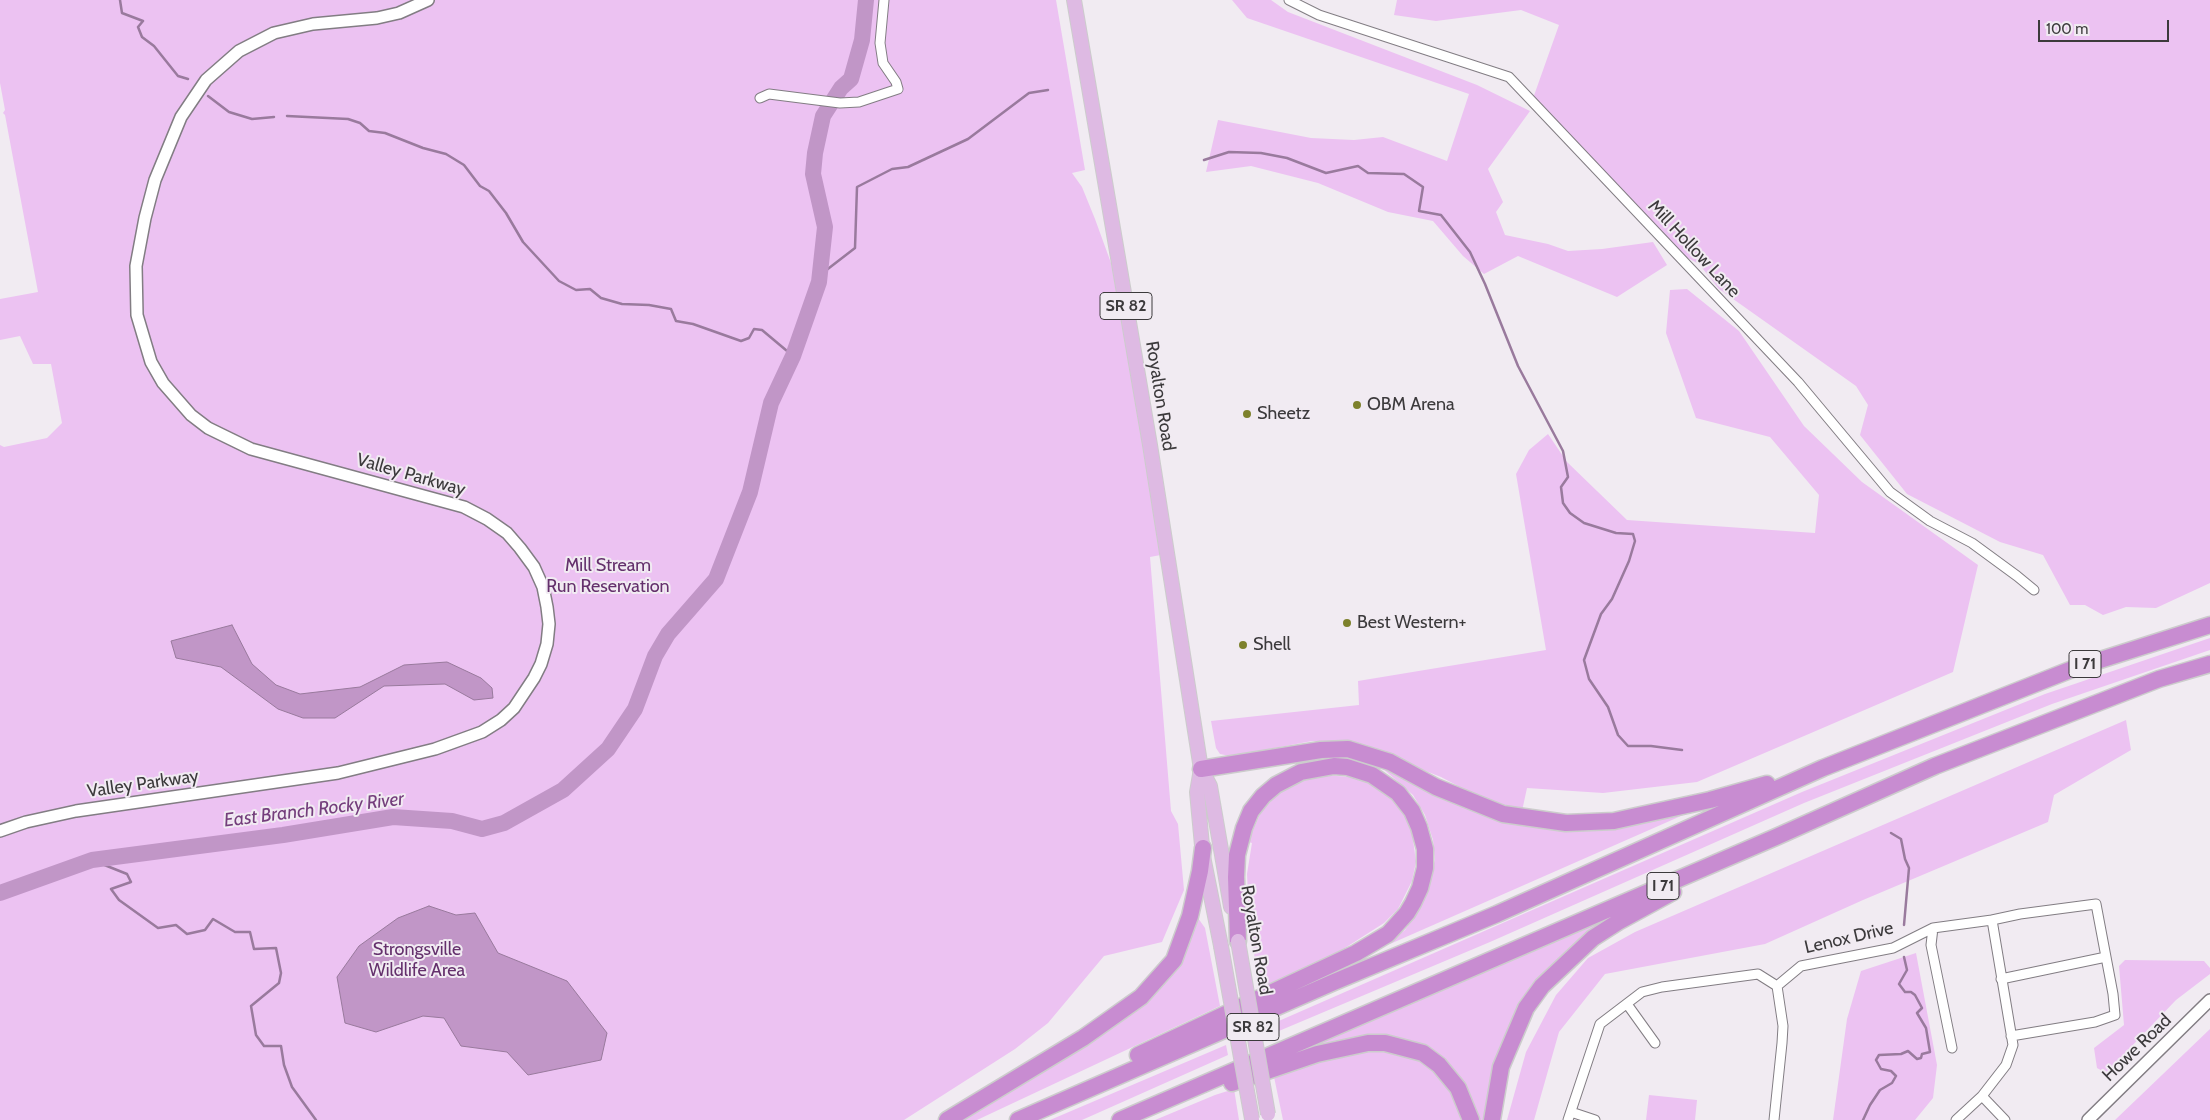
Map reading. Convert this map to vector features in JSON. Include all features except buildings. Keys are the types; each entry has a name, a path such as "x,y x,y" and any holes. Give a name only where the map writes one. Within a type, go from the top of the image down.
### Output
{"highway":[{"name":"I 71","path":"1018,1120 1107,1080 1497,914 1823,768 2075,668 2210,625"},
{"name":"I 71","path":"1122,1120 1776,837 1935,766 2159,679 2210,664"},
{"path":"1201,769 1321,750 1348,749 1390,762 1436,786 1502,814 1566,824 1614,821 1641,816 1710,800 1823,768"},
{"path":"1107,1080 1130,1059 1356,953 1388,934 1413,903 1425,868 1425,848 1419,827 1412,811 1398,793 1372,775 1346,767 1334,766 1301,772 1276,785 1263,796 1251,811 1237,854 1238,940"},
{"path":"1492,1120 1501,1067 1508,1049 1526,1008 1554,973 1594,938 1618,922 1776,837"},
{"path":"947,1120 1083,1038 1142,997 1174,960 1190,916 1200,871 1202,848"},
{"path":"1122,1120 1317,1054 1368,1043 1385,1043 1405,1047 1423,1053 1439,1064 1458,1088 1472,1120"}],"main road":[{"name":"Royalton Road","path":"1074,0 1150,445 1201,769 1197,792 1202,848 1252,1119"},
{"name":"Royalton Road","path":"1201,769 1210,786 1268,1117"}],"street":[{"name":"Valley Parkway","path":"0,831 26,822 76,811 338,773 435,749 482,732 501,720 514,708 534,678 541,664 547,644 549,624 547,607 534,567 507,533 487,519 464,507 251,449 208,428 191,416 163,384 148,354 137,316 136,266 145,218 155,180 181,117 206,80 239,51 274,34 313,24 392,15 428,0"},
{"path":"760,98 769,94 840,103 859,102 898,89 896,82 883,63 881,50 884,0"},
{"name":"Mill Hollow Lane","path":"1289,0 1319,15 1509,77 1798,382 1890,492 1930,521 1972,543 2034,590"},
{"name":"Lenox Drive","path":"1777,986 1801,966 1893,948 1933,928 2096,904 2115,1015 2095,1022 2011,1036"},
{"path":"1956,1120 1982,1096 2006,1065 2012,1045 1992,920"},
{"path":"1933,928 1931,945 1952,1048"},
{"path":"2001,979 2106,957"},
{"path":"1595,1120 1569,1116 1600,1024 1642,992 1662,987 1761,974 1777,986 1782,1026 1774,1120"},
{"name":"Howe Road","path":"2088,1120 2210,1000"},
{"path":"1627,1004 1655,1043"},
{"path":"1982,1096 2005,1120"}],"green space":[{"name":"Mill Stream Run Reservation","path":"0,0 1056,0 1085,170 1072,173 1082,187 1095,219 1111,263 1123,308 1166,554 1150,557 1171,811 1178,824 1184,890 1162,942 1104,956 1048,1023 1015,1049 904,1120 0,1120 0,445 4,447 47,438 62,423 51,364 33,364 20,336 0,340 0,299 38,292 5,115 3,113 5,110 0,83"},
{"path":"1232,0 1271,0 1288,12 1477,85 1530,111 1488,169 1503,202 1496,212 1505,235 1548,244 1568,251 1602,249 1653,242 1667,265 1617,297 1518,256 1484,274 1463,256 1433,221 1388,212 1318,183 1251,166 1206,172 1218,120 1311,138 1354,140 1383,137 1447,161 1469,94 1247,18"},
{"path":"1397,0 2210,0 2210,583 2156,608 2126,607 2103,615 2085,605 2070,605 2043,555 2000,542 1907,494 1860,435 1868,405 1856,386 1719,289 1699,264 1671,249 1531,104 1559,25 1521,10 1436,21 1394,15"},
{"path":"1687,289 1739,331 1804,426 1862,482 1978,565 1953,672 1697,782 1603,793 1527,788 1522,811 1492,804 1441,777 1353,741 1312,741 1230,756 1220,754 1216,748 1211,721 1359,705 1358,681 1546,650 1516,474 1529,450 1548,434 1567,462 1627,520 1815,533 1819,495 1770,437 1696,418 1666,333 1670,290"},
{"path":"2210,638 2210,650 2052,704 1804,803 1490,942 1267,1036 1265,1027 1802,792 2045,694"},
{"path":"2126,720 2131,750 2054,795 2048,822 1863,900 1765,944 1605,974 1559,1032 1534,1120 1507,1120 1526,1052 1556,995 1588,958 1635,932"},
{"path":"1381,767 1522,822 1706,805 1390,944 1389,942 1405,930 1423,903 1435,860 1433,840 1425,815 1413,795"},
{"path":"1323,775 1351,777 1369,782 1393,798 1403,812 1412,832 1416,862 1412,881 1398,909 1384,923 1334,955 1262,988 1256,968 1249,915 1247,874 1252,843 1248,842 1260,814 1277,794 1309,778"},
{"path":"1610,915 1612,920 1523,1005 1487,1120 1477,1120 1468,1089 1453,1069 1426,1049 1314,1049 1312,1046"},
{"path":"1198,918 1205,928 1220,1006 977,1120 951,1120 1057,1059 1184,951"},
{"path":"1916,953 1937,1065 1933,1098 1915,1120 1833,1120 1847,1019 1861,971"},
{"path":"2125,960 2204,961 2210,968 2210,974 2176,1000 2106,1073 2097,1068 2094,1048 2124,1025 2119,966"},
{"path":"2210,1029 2210,1120 2115,1120"},
{"path":"1226,1045 1228,1055 1082,1120 1050,1120"},
{"path":"1356,1048 1385,1049 1416,1056 1445,1075 1465,1120 1283,1120 1273,1072"},
{"path":"1234,1089 1239,1120 1155,1120 1215,1095"},
{"path":"1649,1095 1697,1100 1695,1120 1646,1120"}],"shaded area":[{"path":"232,625 252,664 276,685 300,694 360,687 404,665 447,662 481,678 492,688 493,698 474,700 445,684 384,686 335,718 303,718 278,709 221,667 176,658 171,641"},
{"path":"429,906 456,915 475,913 498,953 567,981 607,1033 601,1060 528,1075 507,1052 461,1046 444,1018 423,1016 376,1032 345,1023 337,977 359,946 398,918"}],"waterway":[{"path":"120,0 122,13 143,21 138,27 142,37 154,46 178,76 188,79"},
{"name":"East Branch Rocky River","path":"0,893 92,860 283,835 393,817 452,821 482,829 504,823 563,790 608,749 635,709 655,656 668,634 716,579 750,492 771,403 793,356 819,282 825,227 813,174 815,153 823,116 841,88 851,79 862,40 866,0"},
{"path":"820,275 855,248 857,187 892,169 908,167 968,139 1029,93 1048,90"},
{"path":"208,96 229,112 252,119 274,117"},
{"path":"287,116 348,119 360,123 369,131 385,133 423,148 446,154 464,165 480,186 489,191 506,213 523,242 559,281 576,290 590,289 601,298 622,304 649,305 671,309 676,321 693,324 741,341 749,338 754,329 762,330 793,356"},
{"path":"1204,160 1229,152 1261,153 1287,158 1326,173 1358,166 1368,173 1404,174 1423,187 1419,211 1441,215 1470,252 1518,366 1563,451 1568,477 1561,487 1563,503 1570,513 1584,523 1616,533 1633,534 1635,541 1629,561 1612,599 1601,614 1584,660 1589,679 1608,707 1618,735 1628,746 1651,746 1682,750"},
{"path":"1891,833 1901,839 1909,868 1904,925"},
{"path":"92,860 127,874 131,882 111,889 119,900 158,928 176,925 187,934 205,930 213,919 235,932 250,932 254,949 276,948 281,973 279,983 251,1006 256,1035 264,1046 281,1046 284,1065 292,1087 316,1120"},
{"path":"1863,1120 1880,1090 1892,1083 1896,1076 1891,1071 1881,1069 1876,1060 1879,1055 1901,1054 1908,1051 1917,1059 1921,1058 1922,1054 1930,1052 1926,1028 1917,1013 1922,1008 1915,995 1911,992 1905,992 1899,984 1907,970 1904,957"}],"place":[{"name":"OBM Arena","path":"1357,405"},
{"name":"Sheetz","path":"1247,414"},
{"name":"Best Western+","path":"1347,623"},
{"name":"Shell","path":"1243,645"}],"park label":[{"name":"Strongsville Wildlife Area","path":"417,960"}]}
